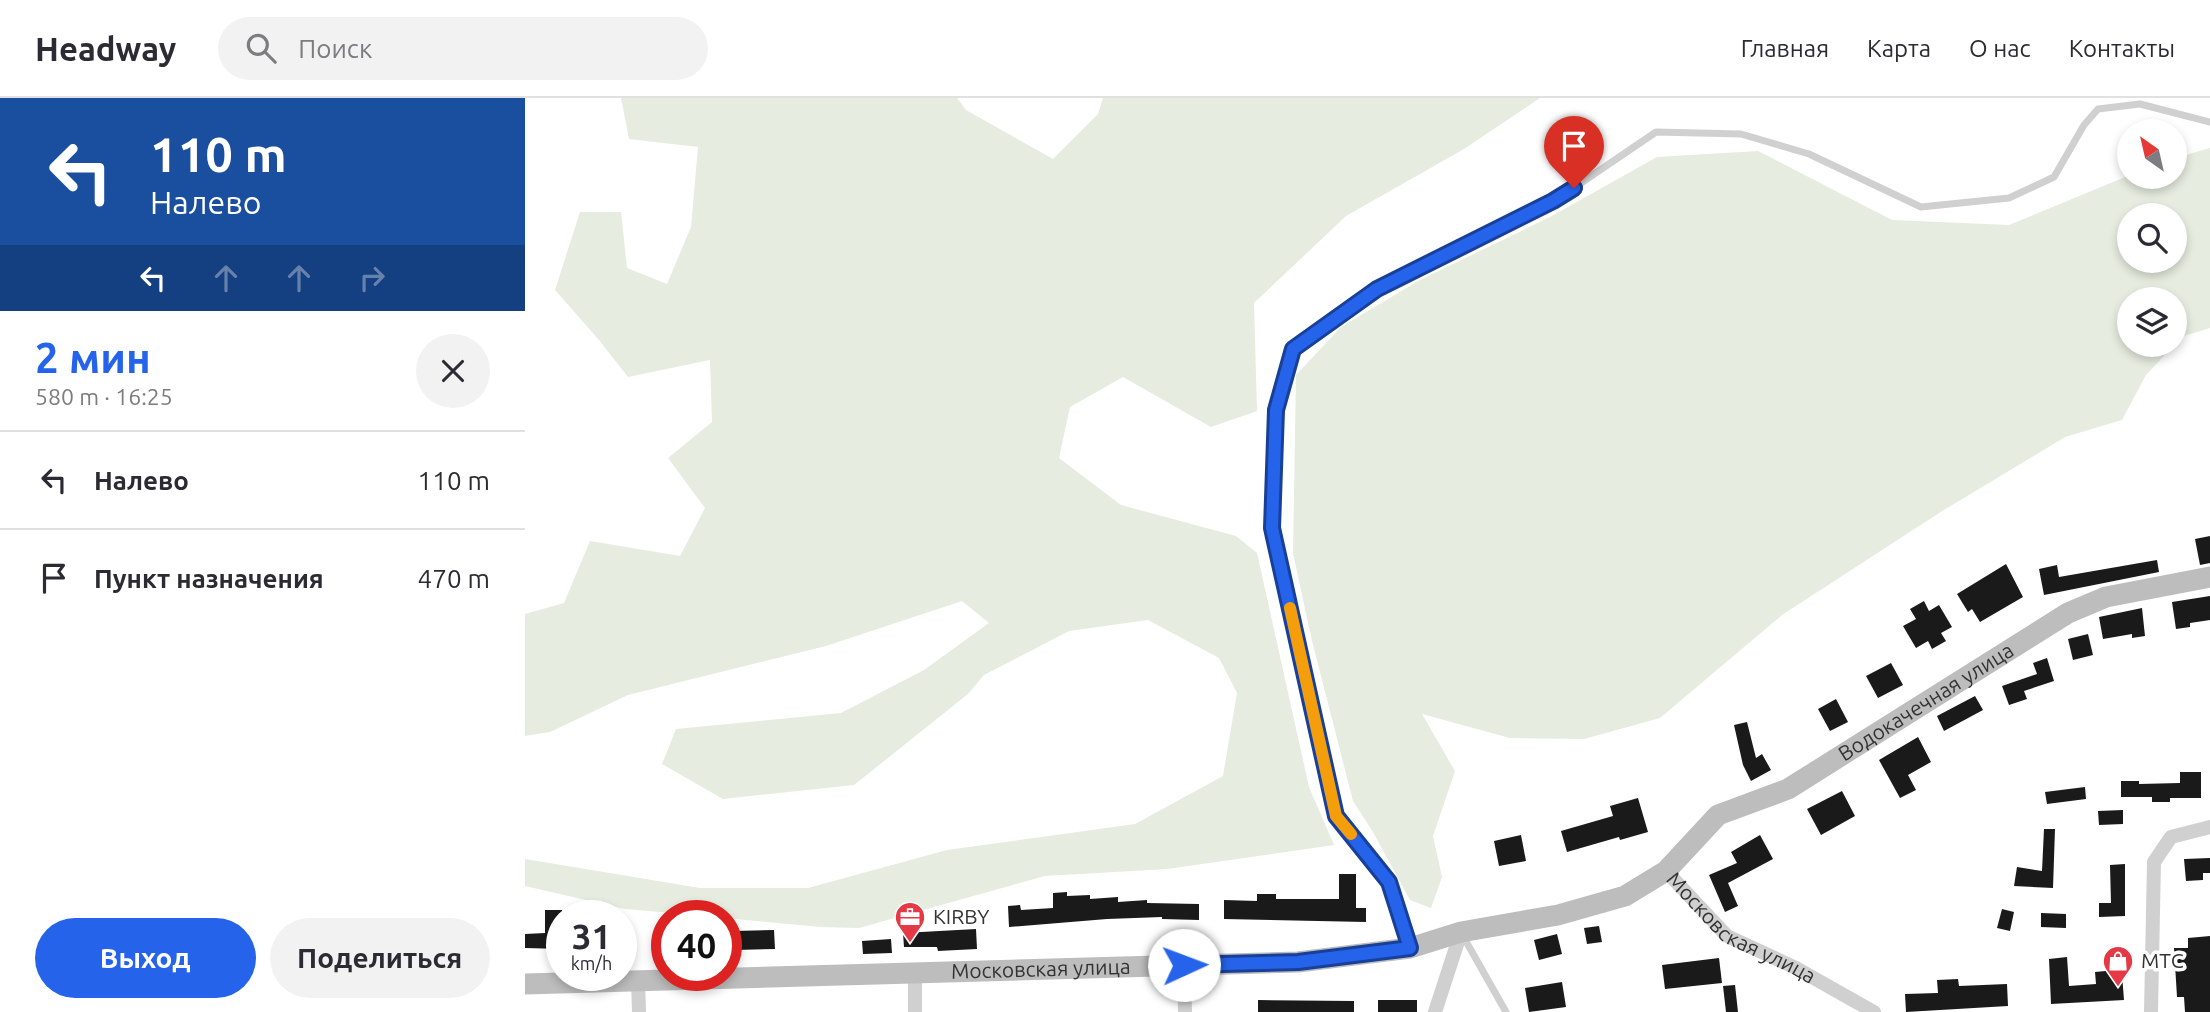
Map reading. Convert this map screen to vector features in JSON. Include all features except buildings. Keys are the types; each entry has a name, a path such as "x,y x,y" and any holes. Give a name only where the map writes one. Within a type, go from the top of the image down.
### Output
{"street":[{"name":"Водокачечная улица","path":"1666,872 1718,816 1788,789 2068,613 2106,597 2210,577"},
{"path":"2151,1012 2154,862 2171,837 2210,827"},
{"name":"Московская улица","path":"525,984 1298,962 1410,948 1461,932 1558,915 1625,896 1666,872 1727,936 1796,968 1874,1012"},
{"path":"1435,1012 1461,932"},
{"path":"1184,965 1185,1012"},
{"path":"915,972 915,1012"},
{"path":"638,981 639,1012"}],"lane":[{"path":"1410,948 1389,882 1336,816 1272,528 1276,410 1293,349 1377,289 1553,201 1656,132 1741,134 1809,154 1921,207 2008,198 2054,177 2084,125 2098,108 2140,104 2210,122"},
{"path":"1461,932 1506,1012"}],"shaded area":[{"path":"621,98 957,98 966,110 1053,159 1098,114 1103,98 1540,98 1464,149 1346,216 1254,303 1257,411 1211,427 1123,377 1070,407 1059,458 1121,505 1236,536 1257,553 1309,787 1334,845 1167,869 1045,876 859,928 742,920 742,900 651,900 651,911 637,910 637,900 586,900 525,886 525,859 700,888 808,888 947,850 1135,824 1223,776 1237,693 1219,658 1148,620 1069,631 984,675 968,694 854,785 723,799 662,764 676,729 841,713 924,670 989,623 962,601 826,646 628,695 550,732 525,736 525,614 564,603 590,541 680,556 705,508 668,458 712,422 710,360 628,377 555,290 580,212 621,212 627,268 667,284 691,227 698,147 629,139"},
{"path":"2210,148 2210,328 2187,335 2187,287 2117,287 2117,357 2163,357 2146,375 2122,420 2065,437 1939,513 1782,615 1660,718 1584,739 1510,738 1422,714 1455,771 1433,836 1442,877 1431,908 1410,900 1353,801 1312,641 1293,553 1296,375 1341,327 1420,280 1550,217 1657,157 1758,151 1892,220 2009,225 2117,180 2117,189 2187,189 2187,155"}],"slow traffic":[{"path":"1290,608 1336,816 1351,834"}],"place":[{"name":"KIRBY","path":"910,944"},
{"name":"МТС","path":"2118,988"}],"route":[{"path":"1184,965 1298,962 1410,948 1389,882 1336,816 1272,528 1276,410 1293,349 1377,289 1574,188"}]}
